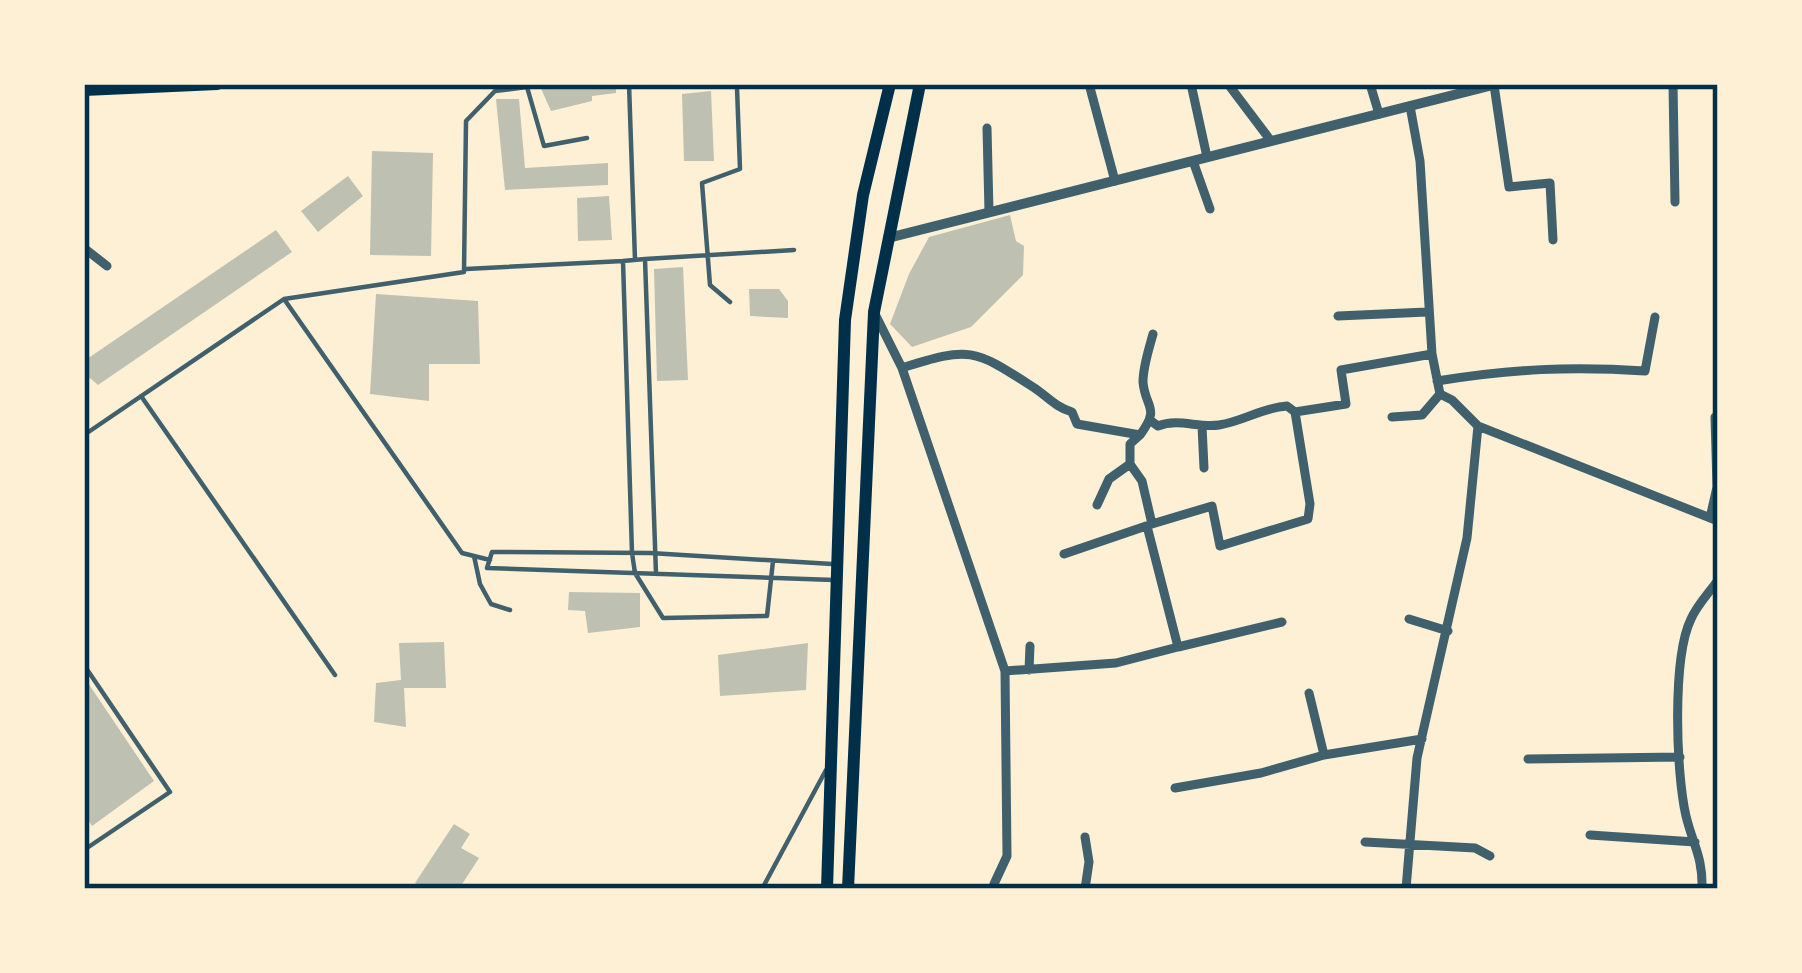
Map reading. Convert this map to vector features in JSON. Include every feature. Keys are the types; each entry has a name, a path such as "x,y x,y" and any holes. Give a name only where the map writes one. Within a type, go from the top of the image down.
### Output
{"main road":[{"path":"84,90 217,84"},
{"path":"827,889 845,320 863,195 890,84"},
{"path":"848,889 874,312 920,84"},
{"path":"829,828 850,827"}],"street":[{"path":"1089,84 1114,181"},
{"path":"1191,84 1210,209"},
{"path":"1228,84 1271,141"},
{"path":"1370,84 1379,114"},
{"path":"888,238 1496,84 1509,187 1550,183 1553,240"},
{"path":"1673,84 1675,202"},
{"path":"1410,106 1420,161 1427,312 1440,394 1478,426 1714,520 1718,488 1715,417"},
{"path":"987,128 989,212"},
{"path":"84,248 107,266"},
{"path":"874,312 902,368 1005,671 1007,856 992,887 1010,889"},
{"path":"1338,316 1427,312"},
{"path":"1437,382 1517,368 1575,365 1646,370 1654,317"},
{"path":"1153,334 1143,381 1152,402 1151,421 1130,444 1130,464 1142,481 1178,647"},
{"path":"902,368 944,355 980,353 1057,407 1072,412 1077,424 1140,435"},
{"path":"1295,412 1346,404 1341,370 1432,354"},
{"path":"1392,417 1422,415 1440,394"},
{"path":"1064,554 1213,506 1220,546 1309,519 1295,412 1287,406 1202,426 1168,422 1158,426 1151,421"},
{"path":"1202,426 1204,467"},
{"path":"1406,889 1422,739 1467,538 1478,426"},
{"path":"1097,505 1109,479 1130,464"},
{"path":"1702,889 1700,851 1685,814 1680,758 1681,651 1691,618 1718,580"},
{"path":"1408,620 1448,631"},
{"path":"1005,671 1116,663 1282,622"},
{"path":"1029,670 1030,646"},
{"path":"1309,693 1324,754"},
{"path":"1175,788 1262,773 1324,754 1422,739"},
{"path":"1528,759 1680,758"},
{"path":"1590,836 1695,842"},
{"path":"1085,838 1089,862 1085,889"},
{"path":"1365,842 1475,848 1490,856"}],"lane":[{"path":"629,84 635,260"},
{"path":"464,269 466,121 495,91 527,88 544,146 587,138"},
{"path":"730,302 710,285 702,183 740,169 737,88"},
{"path":"84,435 284,299 464,269 794,250"},
{"path":"645,259 656,574"},
{"path":"622,261 634,573 663,618 767,616 773,561"},
{"path":"284,299 462,553 490,560"},
{"path":"141,396 335,675"},
{"path":"492,552 632,553 773,561 837,572 771,576 488,568 492,552"},
{"path":"474,556 490,604 510,610"},
{"path":"84,665 170,792 84,850"},
{"path":"762,889 831,760"}],"building":[{"path":"539,84 616,84 616,93 551,111"},
{"path":"711,91 714,161 684,161 682,94"},
{"path":"496,99 519,99 525,168 608,163 608,185 505,190"},
{"path":"372,151 433,153 431,256 370,255"},
{"path":"348,176 363,196 318,232 301,211"},
{"path":"609,196 612,240 578,241 577,198"},
{"path":"1010,215 1016,241 1024,246 1023,275 971,327 912,347 890,324 929,237"},
{"path":"276,230 292,252 98,385 90,378 84,383 84,361"},
{"path":"683,267 688,380 657,381 654,269"},
{"path":"749,289 779,289 788,301 788,318 750,316"},
{"path":"376,294 478,301 480,364 429,364 429,401 370,394"},
{"path":"569,592 640,593 640,627 588,633 585,611 568,610"},
{"path":"444,642 446,688 404,688 406,727 374,722 376,683 401,680 399,643"},
{"path":"808,643 806,690 720,696 718,655"},
{"path":"84,677 154,781 92,826 84,814"},
{"path":"454,824 470,834 461,848 479,858 459,889 427,889 415,883"}]}
